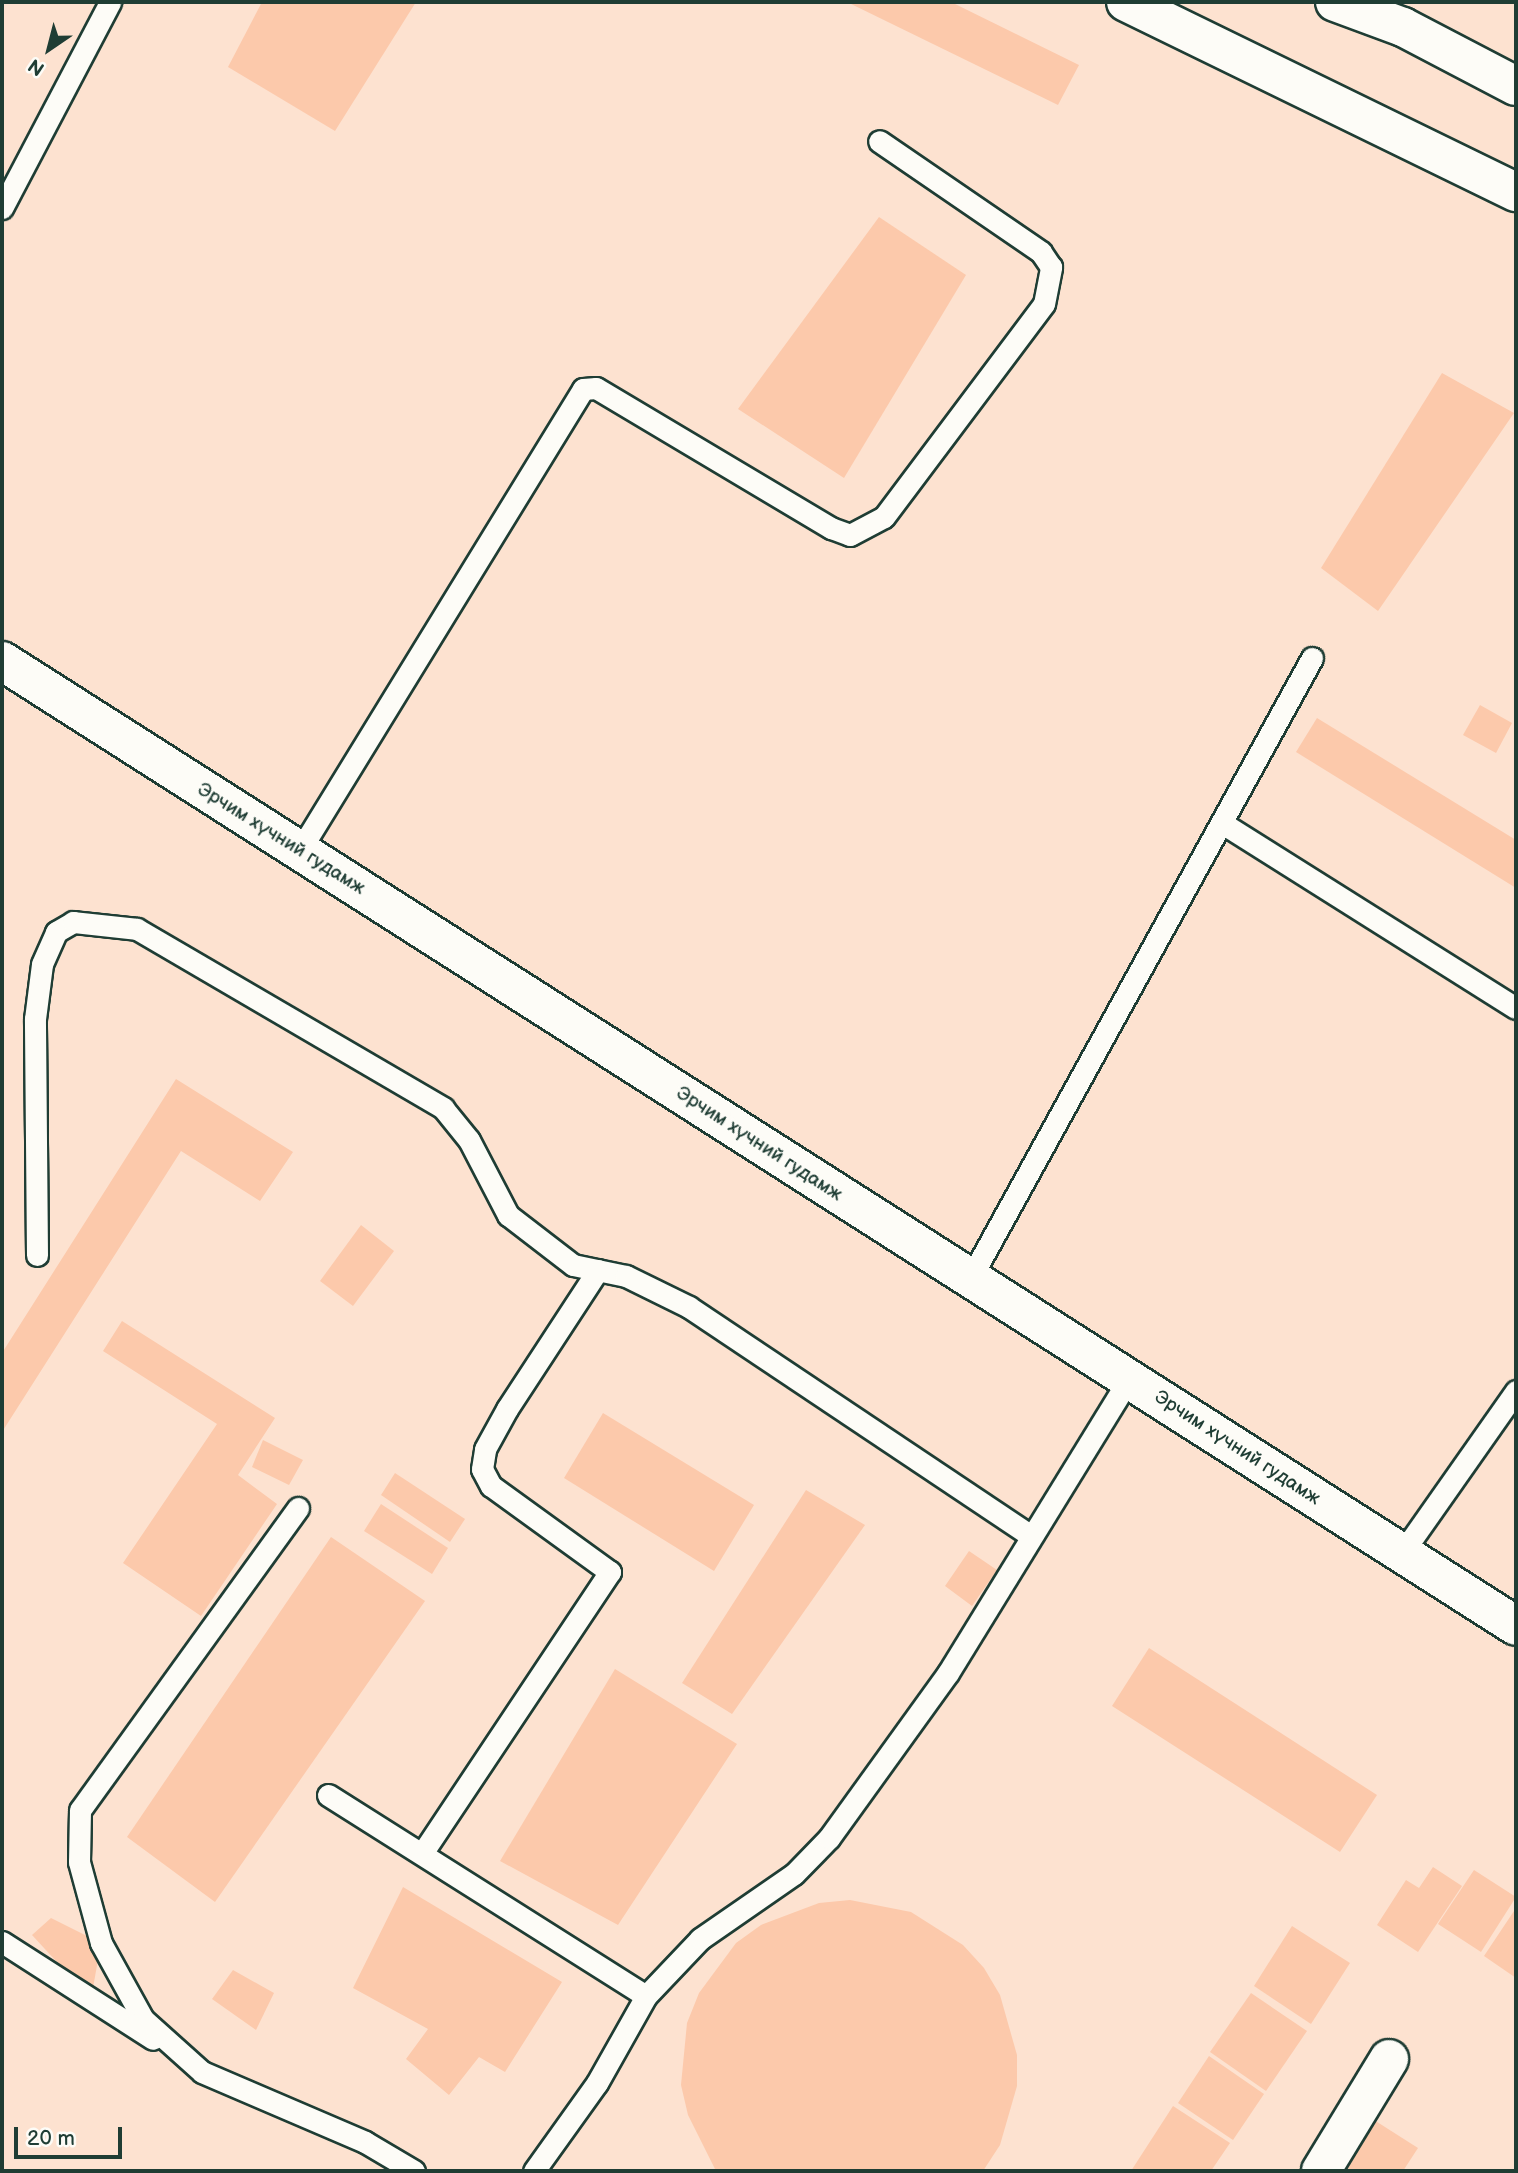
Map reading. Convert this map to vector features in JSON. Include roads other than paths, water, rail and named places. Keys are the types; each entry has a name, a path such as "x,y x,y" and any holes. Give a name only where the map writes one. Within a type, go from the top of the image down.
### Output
{"main road":[{"path":"1126,2 1516,192"},
{"path":"1335,2 1403,27 1516,86"},
{"name":"Эрчим хүчний гудамж","path":"2,661 1516,1626"},
{"path":"1321,2171 1389,2059"}],"lane":[{"path":"2,208 110,2"},
{"path":"300,850 583,389 596,388 831,528 850,535 884,517 1044,304 1051,267 1041,252 879,141"},
{"path":"970,1279 1312,658"},
{"path":"1222,823 1516,1008"},
{"path":"37,1255 35,1019 42,964 56,932 73,922 137,929 443,1108 468,1140 508,1215 573,1265 626,1276 689,1307 1028,1534"},
{"path":"423,1852 610,1573 491,1486 482,1469 485,1449 507,1409 598,1270"},
{"path":"534,2171 571,2123 646,1996 692,1946 794,1874 830,1838 948,1672 1028,1534 1129,1379"},
{"path":"1402,1553 1516,1391"},
{"path":"195,2066 143,2019 101,1943 79,1862 80,1810 298,1508"},
{"path":"328,1795 423,1852 646,1996"},
{"path":"2,1942 195,2066 365,2142 414,2171"}]}
